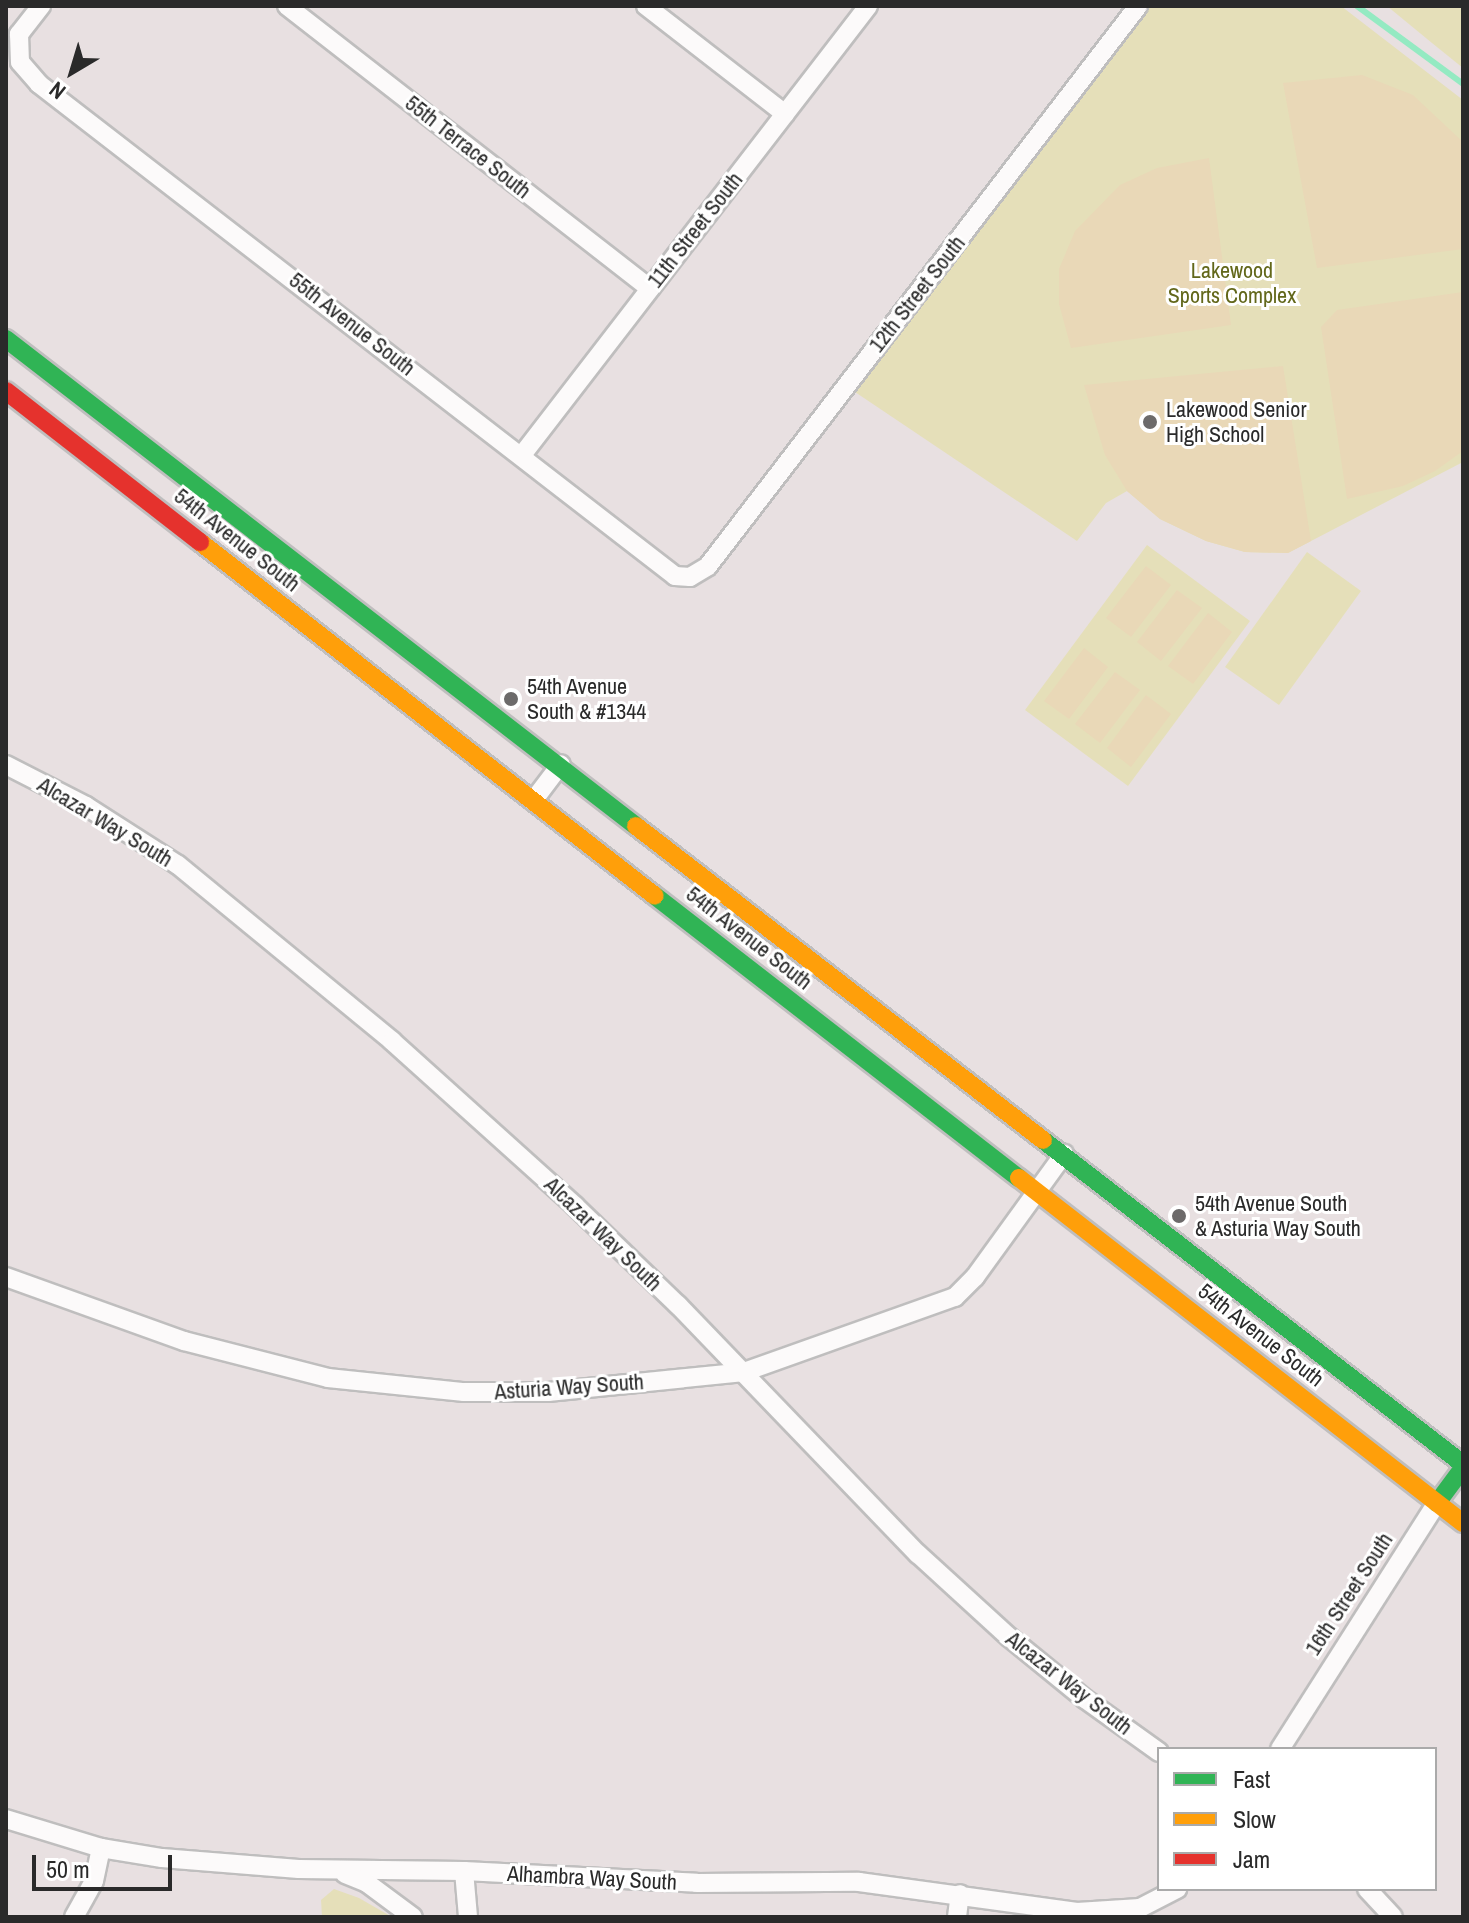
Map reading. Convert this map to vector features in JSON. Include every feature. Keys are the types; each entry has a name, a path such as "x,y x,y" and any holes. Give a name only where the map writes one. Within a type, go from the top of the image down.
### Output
{"main road":[{"name":"54th Avenue South","path":"6,339 561,764 1463,1466"},
{"name":"54th Avenue South","path":"6,391 1463,1523"},
{"name":"16th Street South","path":"1437,1503 1463,1466"}],"street":[{"name":"55th Avenue South","path":"41,6 19,34 20,62 39,84 675,576 690,577"},
{"name":"55th Terrace South","path":"287,6 650,289"},
{"path":"646,6 785,114"},
{"name":"11th Street South","path":"522,455 868,6"},
{"name":"12th Street South","path":"690,577 708,566 1138,6"},
{"path":"533,801 561,764"},
{"name":"Alcazar Way South","path":"6,765 86,806 178,865 265,934 489,1127 744,1372 918,1554 1041,1664 1157,1751"},
{"name":"Asturia Way South","path":"6,1277 184,1341 328,1378 464,1392 548,1392 744,1372 955,1297 975,1277 1064,1154"},
{"name":"16th Street South","path":"1281,1747 1437,1503"},
{"name":"Alhambra Way South","path":"6,1819 101,1848 162,1858 335,1870 464,1871 697,1883 859,1882 1089,1912 1140,1908 1173,1891"},
{"path":"74,1917 94,1881 101,1848"},
{"path":"335,1870 367,1883 413,1917"},
{"path":"464,1871 468,1917"},
{"path":"1369,1891 1393,1917"},
{"path":"957,1917 960,1894"}],"green space":[{"name":"Lakewood Sports Complex","path":"1151,6 1341,6 1463,100 1463,462 1288,553 1245,552 1206,541 1160,519 1127,491 1106,503 1077,541 855,392"},
{"path":"1387,6 1463,6 1463,68 1432,43"},
{"path":"1147,545 1250,621 1128,786 1025,710"},
{"path":"1307,552 1361,591 1279,705 1225,667"},
{"path":"334,1889 359,1898 392,1917 322,1917 321,1900"}],"shaded area":[{"path":"1362,75 1413,95 1463,142 1463,249 1317,268 1283,83"},
{"path":"1209,158 1231,325 1071,348 1059,304 1059,269 1075,231 1120,185 1157,168"},
{"path":"1463,292 1463,451 1435,471 1403,486 1347,499 1321,327 1337,310"},
{"path":"1283,366 1311,541 1288,553 1245,552 1206,541 1160,519 1127,491 1105,455 1084,385"},
{"path":"1146,566 1171,585 1131,637 1106,618"},
{"path":"1177,590 1202,608 1161,661 1137,642"},
{"path":"1208,613 1232,632 1193,684 1168,666"},
{"path":"1084,648 1108,667 1069,719 1044,701"},
{"path":"1115,672 1140,690 1100,743 1075,724"},
{"path":"1146,695 1171,714 1131,767 1107,748"}],"waterway":[{"path":"1357,6 1463,84"}],"traffic: fast":[{"path":"6,339 636,826"},
{"path":"655,896 1019,1178"},
{"path":"1043,1140 1463,1464"},
{"path":"1437,1503 1463,1468"}],"traffic: slow":[{"path":"200,542 655,896"},
{"path":"636,826 1043,1140"},
{"path":"1019,1178 1463,1523"}],"traffic: jam":[{"path":"6,391 200,542"}],"place":[{"name":"Lakewood Senior High School","path":"1150,422"},
{"name":"54th Avenue South & #1344","path":"511,699"},
{"name":"54th Avenue South & Asturia Way South","path":"1179,1216"}]}
